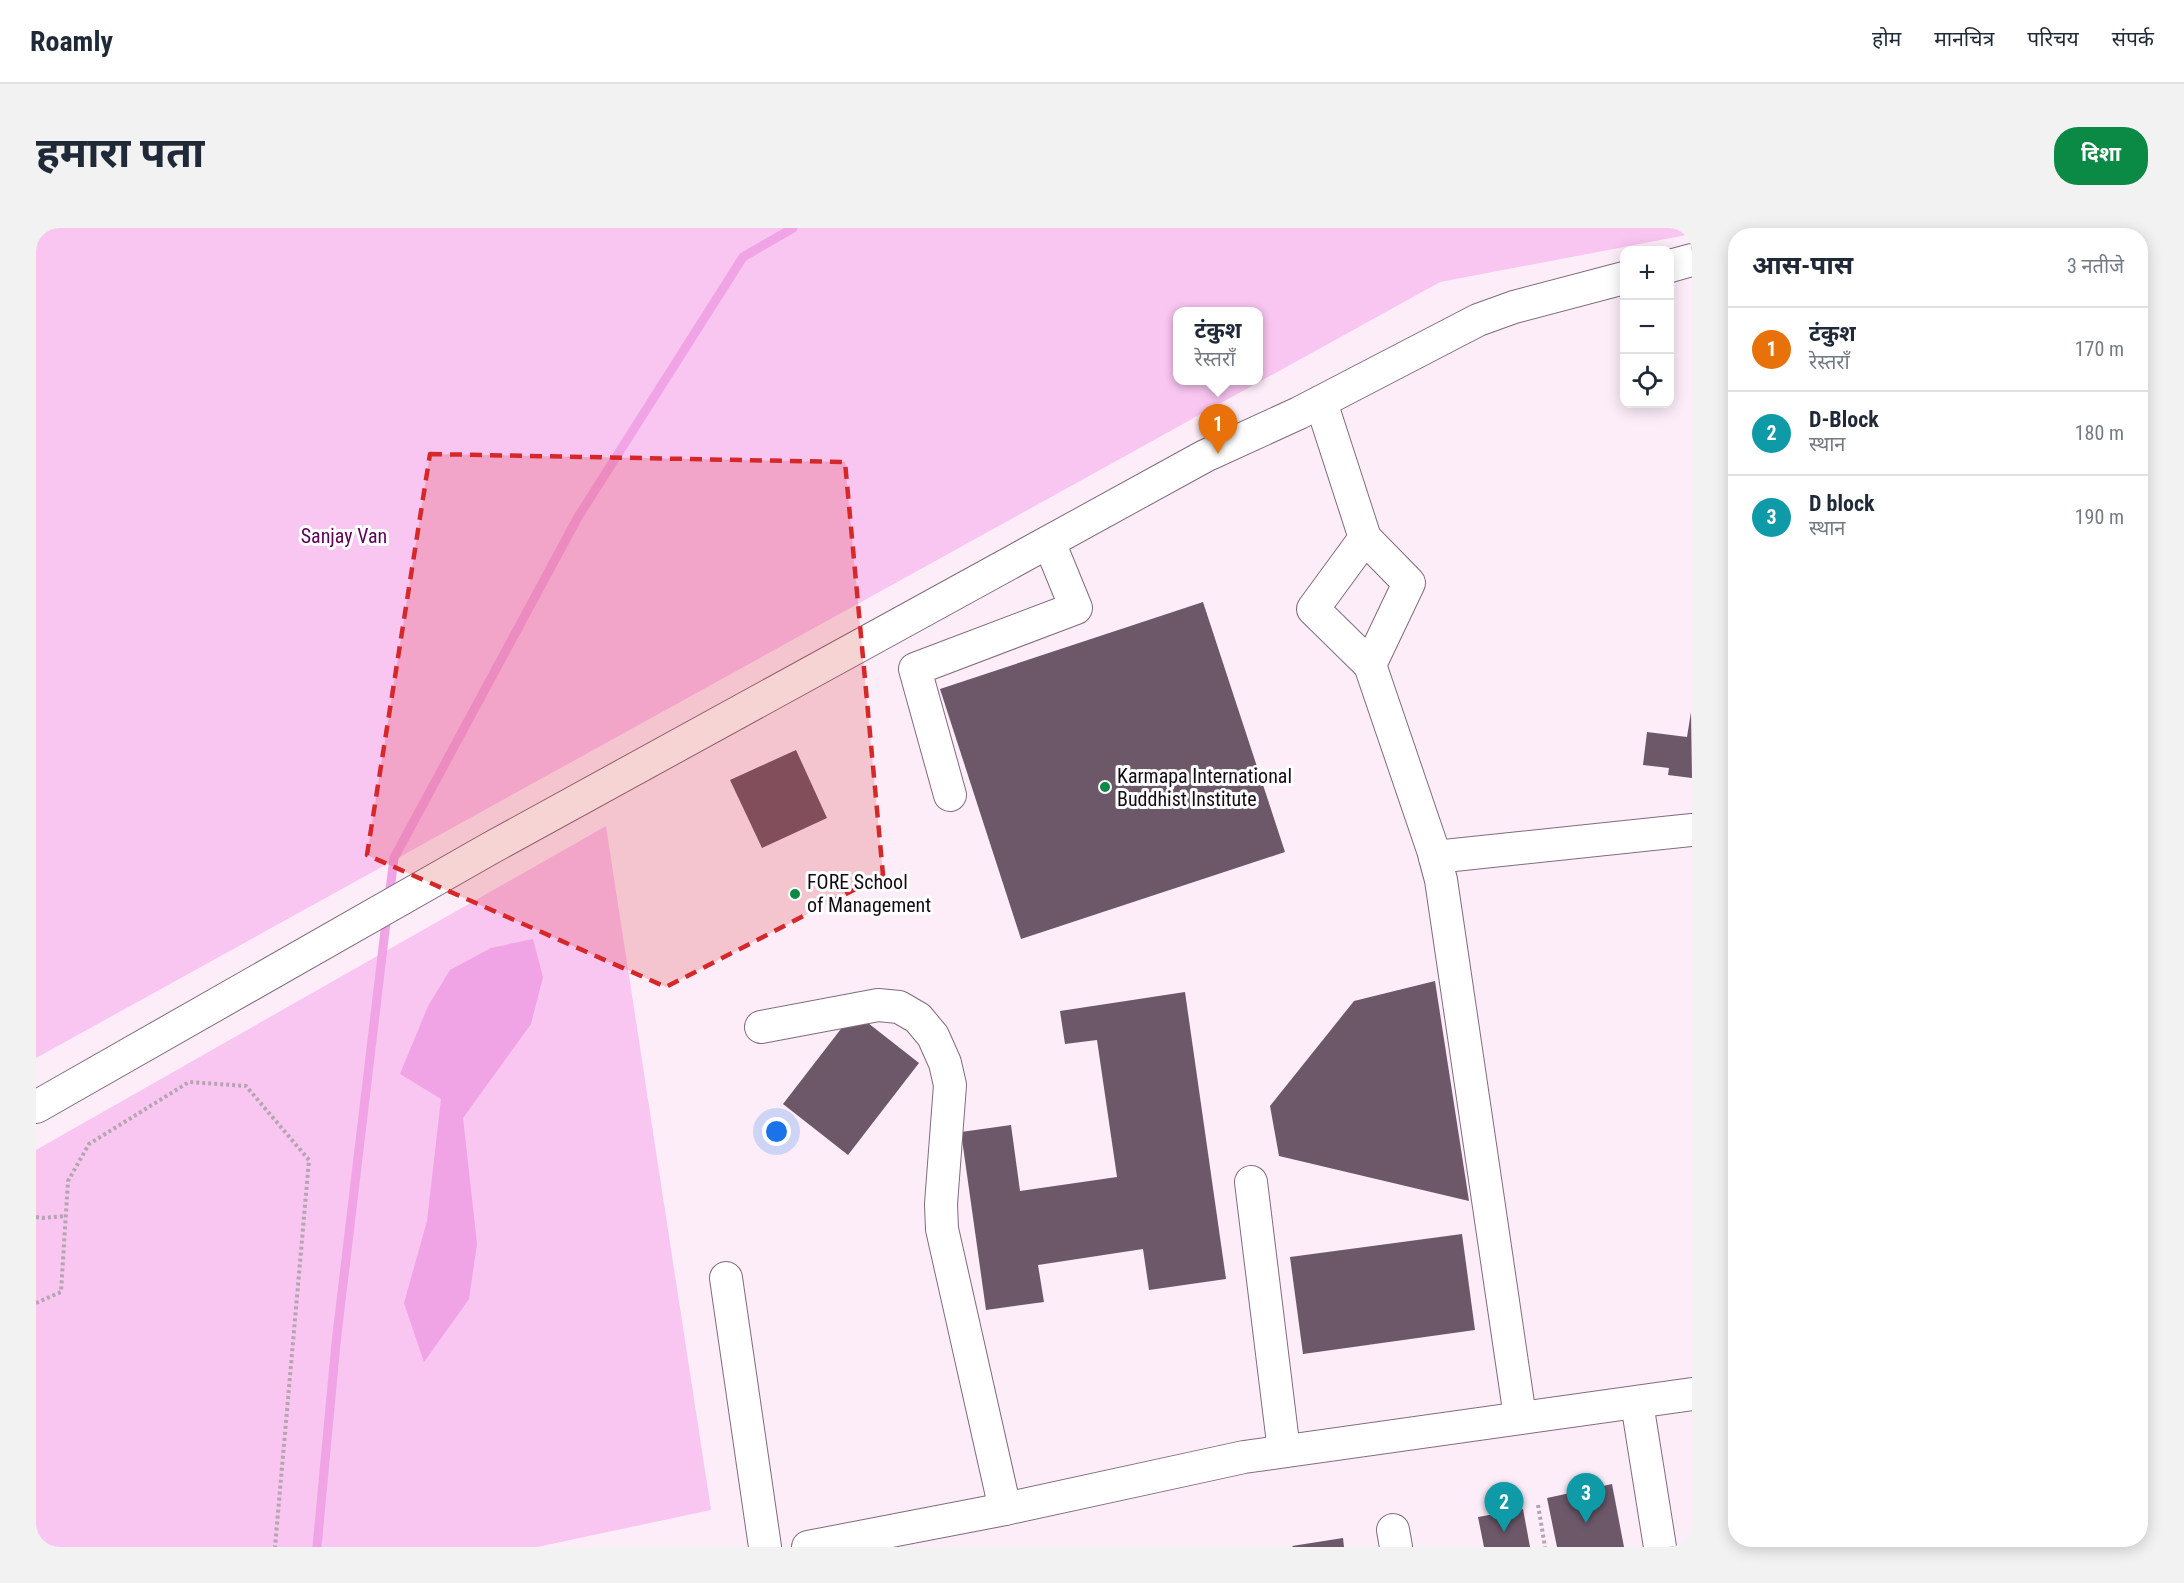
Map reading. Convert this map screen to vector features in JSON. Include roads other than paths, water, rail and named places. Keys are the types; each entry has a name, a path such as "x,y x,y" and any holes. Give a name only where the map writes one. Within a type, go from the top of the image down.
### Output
{"street":[{"path":"1674,265 1692,260"},
{"path":"36,1107 403,898 1204,456 1321,402 1478,320 1514,307 1620,279"},
{"path":"1321,402 1365,538 1408,583 1370,665"},
{"path":"1365,538 1313,609 1370,665 1441,880 1520,1417"},
{"path":"950,795 915,669 1076,608 1048,542"},
{"path":"1435,857 1692,830"},
{"path":"761,1027 878,1005 899,1007 918,1018 933,1036 945,1063 950,1085 941,1204 942,1229 1005,1509"},
{"path":"1251,1182 1284,1451"},
{"path":"726,1278 765,1547"},
{"path":"808,1547 1005,1509 1244,1457 1692,1394"},
{"path":"1637,1402 1660,1547"}],"waterway":[{"path":"389,898 394,858 578,517 743,257 793,228"},
{"path":"317,1547 336,1343 387,914"}],"place":[{"name":"टंकुश","path":"1218,454"},
{"name":"Karmapa International Buddhist Institute","path":"1105,787"},
{"name":"FORE School of Management","path":"795,894"},
{"name":"D block","path":"1586,1523"},
{"name":"D-Block","path":"1504,1532"}],"park label":[{"name":"Sanjay Van","path":"344,536"}]}
